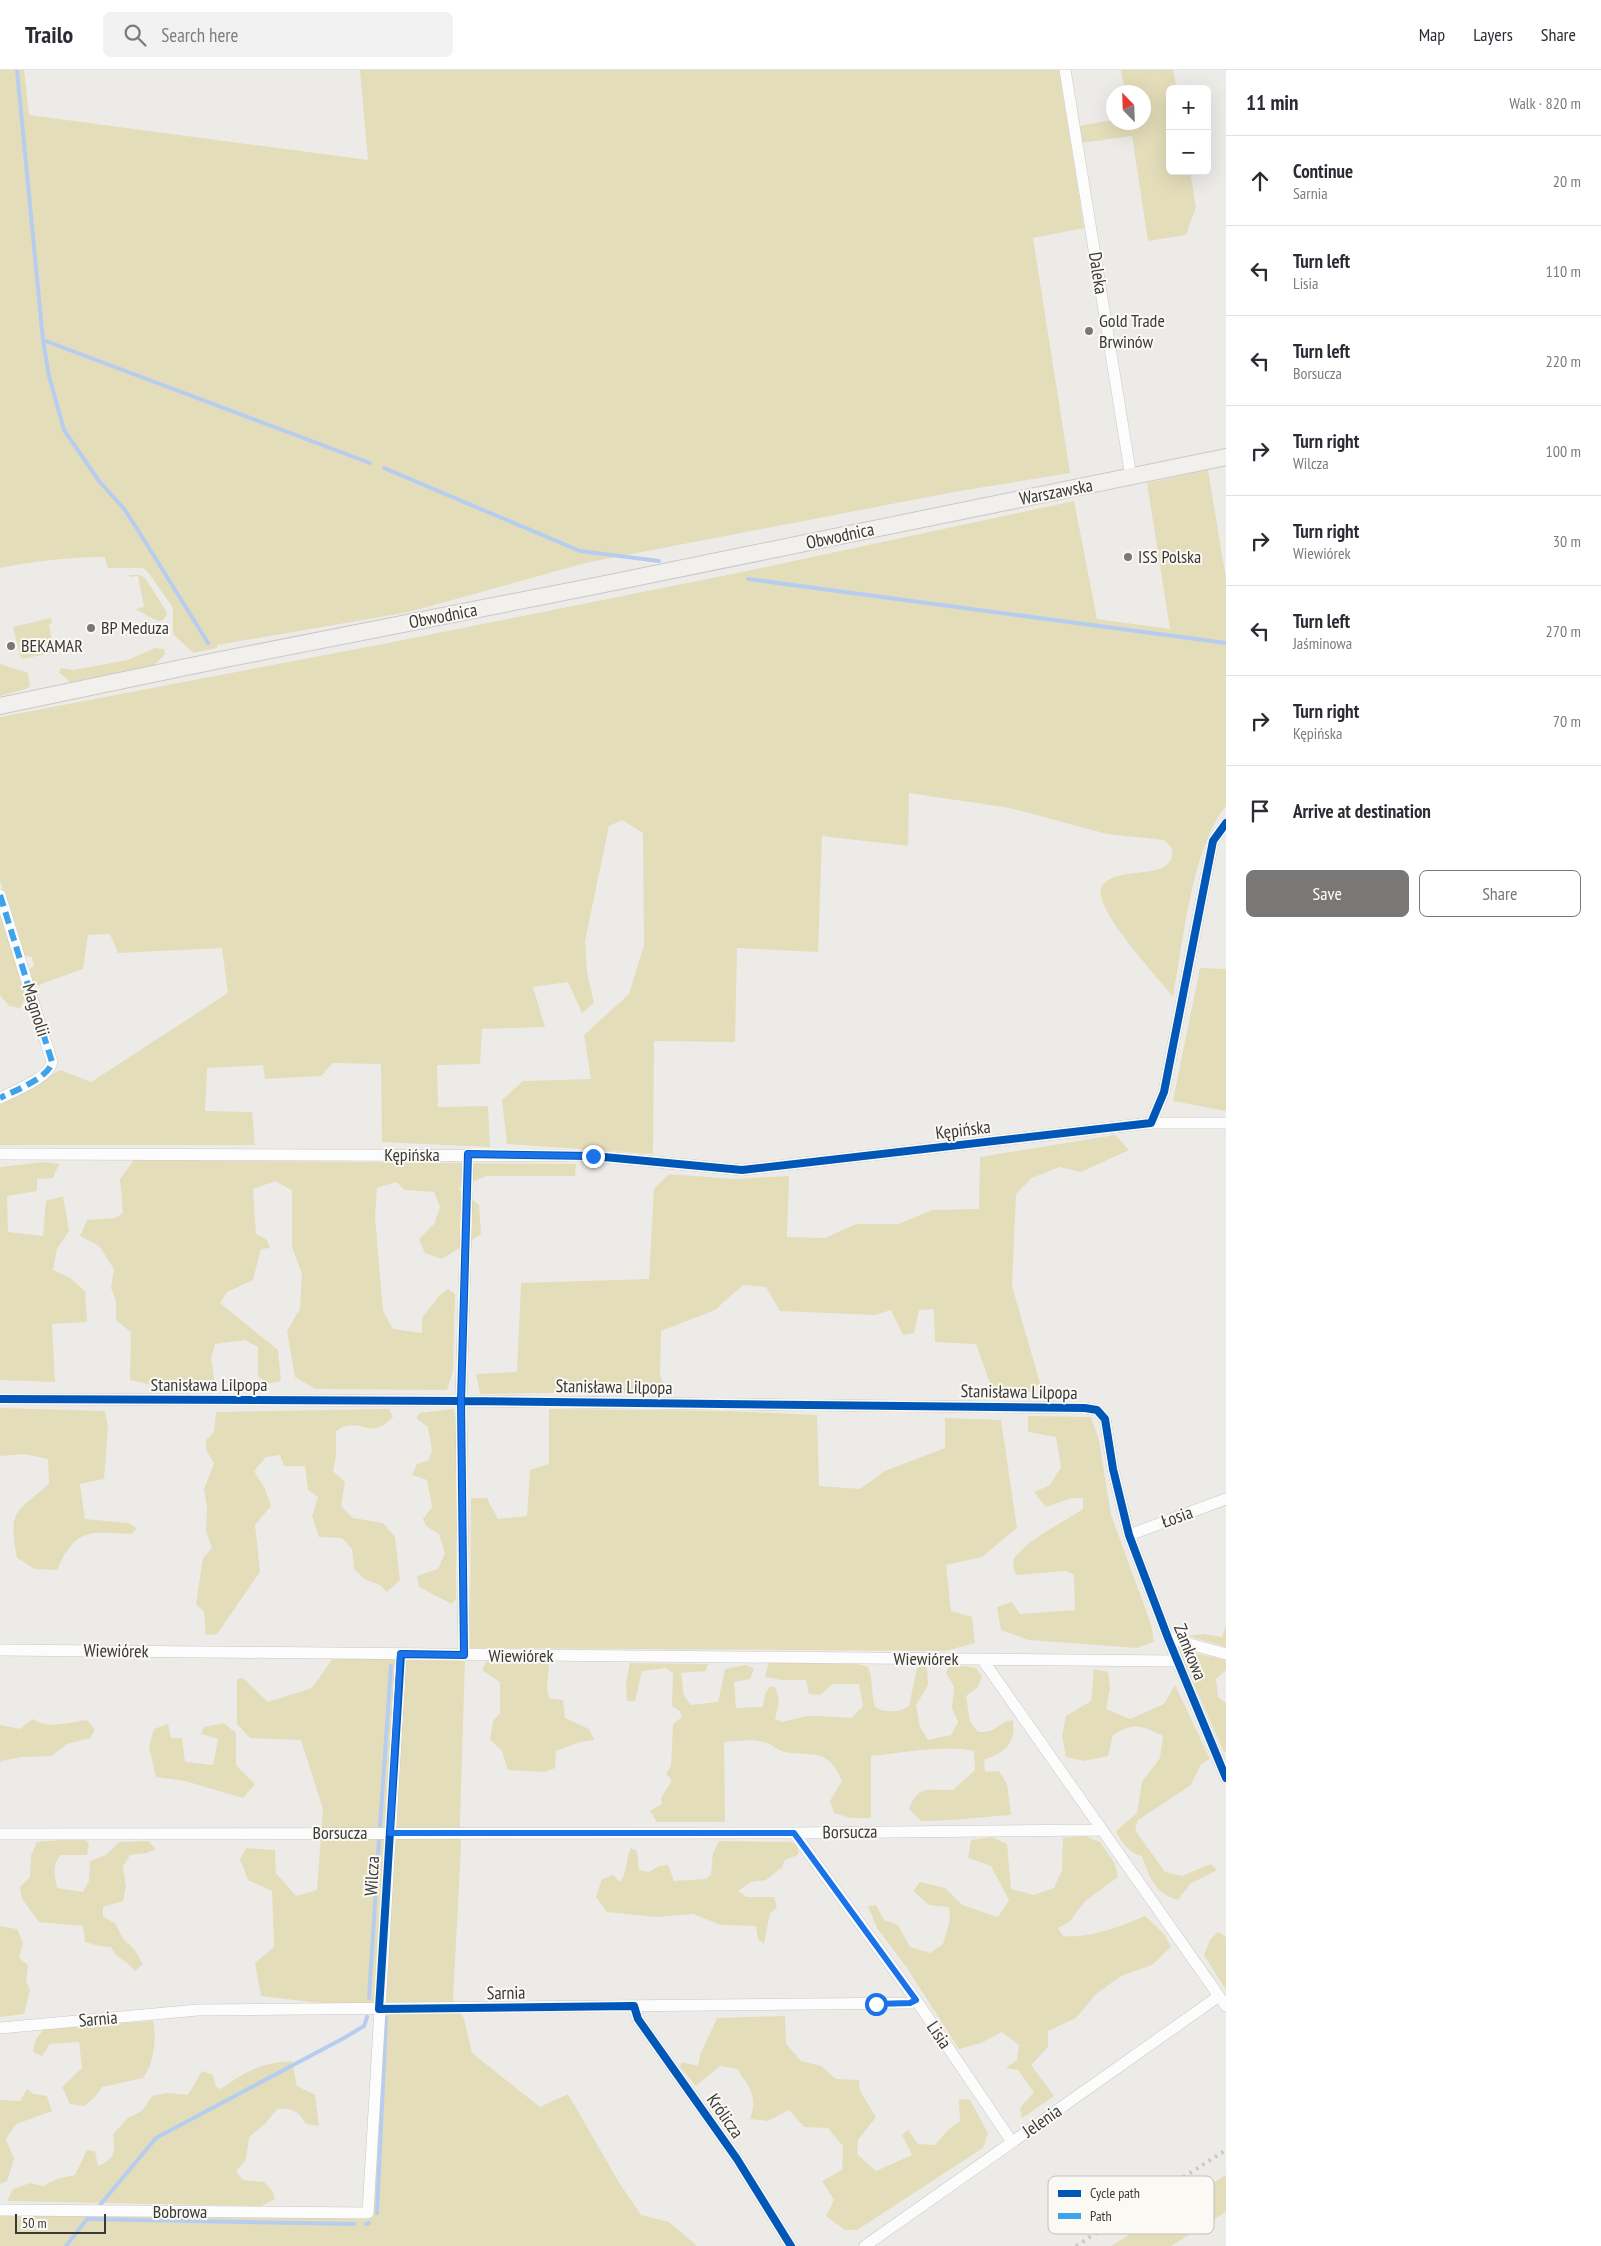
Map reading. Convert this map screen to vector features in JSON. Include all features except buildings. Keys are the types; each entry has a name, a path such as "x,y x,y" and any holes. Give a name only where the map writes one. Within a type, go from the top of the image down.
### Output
{"main road":[{"name":"Warszawska","path":"885,527 1226,458"},
{"name":"Obwodnica","path":"0,706 229,658 885,527"}],"street":[{"name":"Daleka","path":"1064,70 1131,477"},
{"path":"1151,1123 1164,1092 1214,841 1226,823"},
{"name":"Magnolii","path":"0,895 52,1062 49,1069 40,1077 0,1098"},
{"name":"Kępińska","path":"0,1154 468,1154 593,1156 742,1170 1151,1123 1226,1123"},
{"path":"464,1655 461,1401 468,1154"},
{"name":"Stanisława Lilpopa","path":"0,1400 461,1401 1085,1408 1097,1410 1105,1420 1113,1469 1129,1535"},
{"name":"Łosia","path":"1129,1535 1226,1499"},
{"name":"Zamkowa","path":"1129,1535 1177,1661 1226,1778"},
{"path":"1168,1638 1226,1654"},
{"name":"Wiewiórek","path":"0,1650 1177,1661"},
{"name":"Wilcza","path":"359,2213 368,2213 400,1654"},
{"name":"Wiewiórek","path":"982,1659 1100,1830 1226,2006"},
{"name":"Borsucza","path":"0,1834 794,1833 1100,1830"},
{"name":"Lisia","path":"794,1833 916,2000 1012,2142"},
{"name":"Jelenia","path":"865,2246 1219,1996"},
{"name":"Sarnia","path":"0,2028 198,2010 866,2004 910,2003 916,2000"},
{"name":"Królicza","path":"634,2006 638,2020 737,2159 791,2246"},
{"name":"Bobrowa","path":"0,2210 359,2213"}],"shaded area":[{"path":"0,70 24,70 29,115 368,160 360,70 1059,70 1084,228 1033,238 1070,473 954,492 585,563 409,612 217,645 217,648 193,653 173,634 173,608 148,572 143,568 108,568 105,557 52,560 0,568"},
{"path":"1121,70 1173,70 1176,85 1166,85 1166,175 1191,175 1196,207 1186,235 1148,241 1132,136 1081,143 1079,126 1106,121 1106,130 1151,130 1151,85 1124,85"},
{"path":"1208,470 1226,579 1226,806 1214,824 1197,870 1190,897 1173,997 1128,943 1106,910 1101,896 1102,886 1109,880 1118,876 1152,871 1162,868 1169,863 1172,850 1163,840 1107,834 1010,808 909,793 908,846 822,836 818,952 737,948 735,1042 654,1041 653,1154 507,1144 502,1100 523,1081 591,1079 584,1035 629,994 644,945 643,833 622,820 609,826 585,941 587,972 594,1003 582,1013 568,982 533,987 545,1027 482,1029 480,1064 437,1065 438,1107 488,1106 490,1147 382,1142 381,1064 333,1063 321,1076 265,1079 263,1065 207,1068 205,1111 252,1112 255,1145 0,1145 0,1104 60,1070 91,1082 228,993 222,948 118,953 110,934 88,935 83,969 33,987 28,970 34,966 32,957 24,956 0,881 0,717 383,644 747,571 1074,501 1097,619 1170,629 1147,483"},
{"path":"129,575 140,575 145,578 165,609 167,614 163,620 158,621 135,609 144,607 138,576 130,577"},
{"path":"51,618 52,623 49,624 53,648 52,653 21,659 13,627"},
{"path":"155,648 164,649 165,654 155,665 73,682 70,682 59,672 61,668 73,670 128,660"},
{"path":"0,664 28,673 30,686 26,689 0,696"},
{"path":"0,911 27,996 20,1008 9,1006 0,995"},
{"path":"1200,968 1226,969 1226,1111 1173,1101"},
{"path":"1115,1135 1129,1150 1081,1172 1059,1167 1032,1178 1016,1194 1012,1286 1040,1383 1030,1392 992,1389 976,1344 935,1342 934,1309 919,1310 914,1333 903,1335 891,1310 875,1315 780,1311 766,1287 743,1285 715,1310 661,1331 660,1375 667,1391 480,1394 476,1374 517,1372 521,1283 649,1279 654,1189 669,1174 734,1179 789,1176 787,1237 825,1238 856,1224 899,1224 932,1210 979,1209 980,1157"},
{"path":"134,1160 576,1164 575,1176 486,1176 458,1188 479,1205 481,1234 442,1259 425,1253 419,1239 434,1224 440,1207 434,1192 405,1190 396,1182 377,1188 375,1217 383,1311 393,1329 422,1333 422,1318 439,1296 448,1289 455,1294 453,1371 447,1390 315,1389 295,1377 287,1331 300,1309 302,1274 292,1247 292,1190 275,1181 253,1189 256,1234 267,1240 270,1248 261,1249 253,1280 227,1292 220,1303 278,1350 281,1381 267,1384 258,1376 258,1347 245,1340 215,1344 211,1358 215,1385 156,1386 130,1380 131,1332 116,1320 116,1301 111,1288 114,1269 99,1246 80,1236 87,1220 115,1218 123,1213 120,1179"},
{"path":"44,1162 59,1164 53,1178 37,1179 37,1191 7,1196 8,1232 43,1236 46,1201 63,1196 69,1231 57,1249 53,1270 70,1278 85,1291 87,1322 52,1324 55,1382 0,1380 0,1167"},
{"path":"0,1408 105,1411 108,1427 104,1479 80,1484 85,1519 128,1523 137,1528 131,1534 94,1533 85,1535 71,1546 57,1570 35,1569 17,1558 13,1530 14,1521 22,1508 49,1484 48,1459 25,1454 0,1456"},
{"path":"389,1409 393,1417 380,1427 369,1428 354,1425 344,1426 336,1431 336,1456 333,1471 345,1482 341,1506 353,1518 383,1523 395,1537 400,1580 387,1592 380,1585 366,1580 354,1569 352,1549 342,1538 319,1537 312,1517 318,1497 308,1490 305,1466 284,1466 280,1455 266,1457 254,1471 265,1489 271,1506 255,1525 260,1572 217,1634 206,1635 204,1612 196,1604 203,1558 212,1548 206,1531 207,1508 204,1489 214,1464 206,1449 206,1440 214,1432 216,1412"},
{"path":"453,1409 456,1417 456,1599 452,1604 419,1587 417,1576 438,1569 445,1553 439,1534 426,1526 423,1519 432,1507 427,1480 412,1475 417,1464 429,1460 432,1451 428,1427 416,1418 420,1413"},
{"path":"549,1409 726,1411 817,1415 819,1486 860,1489 885,1471 945,1448 945,1418 1001,1420 1017,1528 982,1557 946,1565 951,1611 972,1617 975,1643 945,1651 470,1648 471,1498 487,1498 498,1519 527,1516 530,1470 549,1464"},
{"path":"1028,1416 1091,1417 1099,1440 1111,1515 1151,1624 1154,1642 1137,1648 1029,1640 1001,1630 997,1607 1012,1602 1020,1614 1075,1610 1074,1575 1066,1571 1016,1575 1014,1568 1014,1558 1022,1549 1083,1509 1083,1498 1072,1498 1046,1507 1034,1492 1050,1485 1061,1467 1056,1437 1028,1432"},
{"path":"1226,1625 1226,1647 1188,1636 1204,1634 1222,1637"},
{"path":"1179,1650 1226,1660 1226,1670 1216,1679 1218,1697 1226,1703 1226,1751 1224,1752"},
{"path":"333,1658 465,1659 460,1822 461,1847 453,1999 464,2019 472,2053 540,2107 568,2094 618,2181 641,2215 669,2222 697,2246 0,2246 0,2214 366,2216 382,2004 321,2003 261,1996 255,1963 274,1947 272,1891 248,1880 240,1859 246,1848 275,1850 276,1873 296,1896 317,1890 323,1809 301,1740 250,1738 237,1724 237,1679 243,1678 268,1702 312,1688"},
{"path":"486,1662 549,1663 547,1689 549,1698 563,1700 565,1718 589,1729 594,1740 580,1742 556,1751 555,1768 545,1772 508,1770 502,1751 490,1739 493,1721 500,1713 500,1682 482,1670"},
{"path":"769,1662 858,1664 868,1667 871,1675 875,1707 892,1711 901,1710 909,1706 917,1668 924,1666 927,1668 928,1685 916,1705 920,1727 928,1740 951,1735 958,1722 952,1708 954,1687 946,1673 950,1664 976,1668 982,1676 978,1687 966,1696 970,1721 978,1732 985,1732 1013,1720 1011,1741 998,1754 984,1760 985,1772 999,1771 1007,1784 1011,1815 921,1821 909,1809 916,1796 925,1790 953,1790 975,1770 974,1751 951,1748 871,1756 871,1818 851,1818 834,1813 830,1801 842,1781 831,1763 825,1758 812,1754 785,1752 762,1741 746,1740 724,1742 725,1822 657,1822 650,1811 662,1804 661,1798 672,1780 666,1774 671,1766 673,1724 682,1717 680,1711 672,1706 673,1673 666,1668 642,1671 635,1701 627,1701 626,1683 630,1663 708,1664 706,1671 681,1673 684,1696 691,1705 718,1702 725,1669 746,1665 754,1669 750,1679 734,1682 736,1708 763,1707 765,1694 770,1686 776,1688 779,1701 775,1719 782,1722 807,1716 851,1718 863,1706 859,1684 833,1684 820,1695 809,1694 806,1680 781,1680 765,1677"},
{"path":"1094,1669 1108,1672 1110,1688 1106,1709 1130,1719 1164,1704 1175,1685 1210,1759 1201,1764 1191,1785 1138,1820 1135,1830 1165,1872 1182,1876 1211,1864 1217,1870 1190,1884 1178,1900 1158,1889 1142,1856 1126,1847 1116,1831 1137,1813 1142,1782 1160,1758 1163,1736 1143,1727 1126,1728 1113,1735 1108,1756 1084,1761 1066,1757 1062,1736 1066,1716 1091,1701"},
{"path":"33,1719 52,1725 87,1720 95,1730 90,1738 67,1744 51,1756 22,1757 1,1761 0,1765 0,1725 20,1729"},
{"path":"224,1723 236,1733 236,1765 255,1784 243,1798 185,1781 156,1777 149,1747 154,1729 168,1724 171,1738 182,1738 185,1762 213,1765 218,1739 201,1734 204,1727"},
{"path":"1085,1836 1100,1842 1115,1864 1118,1877 1085,1901 1070,1921 1058,1928 1063,1936 1094,1934 1116,1928 1145,1916 1164,1934 1171,1947 1152,1965 1121,1976 1096,1994 1076,2018 1048,2031 1048,2047 1031,2065 1054,2096 1022,2118 1020,2108 1034,2092 1018,2070 1006,2068 1017,2060 1019,2045 1002,2032 981,2043 959,2049 907,1968 877,1928 868,1906 876,1905 884,1920 898,1925 910,1947 930,1953 943,1944 950,1919 949,1907 929,1905 913,1891 920,1882 945,1888 962,1905 998,1917 1009,1900 991,1866 968,1858 971,1840 992,1837 1007,1844 1011,1889 1034,1895 1054,1888 1062,1870 1063,1838"},
{"path":"84,1838 89,1844 87,1855 61,1855 58,1859 54,1871 57,1888 83,1892 89,1881 90,1861 106,1855 119,1842 148,1841 156,1849 147,1853 130,1855 123,1866 126,1887 123,1901 103,1907 103,1917 115,1923 124,1940 134,1949 143,1964 135,1971 111,1947 85,1942 83,1926 39,1922 22,1899 20,1887 30,1877 31,1855 37,1842"},
{"path":"719,1841 791,1842 798,1846 798,1855 785,1860 782,1867 766,1880 751,1882 738,1891 747,1897 774,1897 777,1908 770,1913 764,1944 758,1939 756,1926 721,1925 693,1914 657,1917 607,1912 596,1897 602,1879 613,1875 620,1882 623,1878 631,1848 637,1851 639,1870 649,1872 659,1866 668,1865 674,1881 706,1879 711,1874 713,1853"},
{"path":"0,1926 17,1929 23,1943 19,1958 28,1965 26,1981 30,1990 24,2014 0,2017"},
{"path":"1218,1932 1226,1937 1226,1990 1204,1955 1210,1940"},
{"path":"785,2016 786,2044 801,2061 821,2066 836,2079 859,2080 860,2091 876,2117 858,2140 857,2154 876,2171 912,2155 902,2135 908,2130 918,2144 935,2145 948,2130 960,2121 959,2099 970,2100 988,2133 983,2148 857,2230 845,2230 826,2216 834,2200 822,2181 842,2170 843,2146 828,2128 804,2127 789,2110 768,2121 750,2119 753,2098 749,2087 737,2069 720,2066 696,2086 680,2067 682,2062 698,2066 700,2055 717,2018"},
{"path":"153,2021 155,2035 154,2051 150,2065 143,2078 102,2087 94,2098 84,2106 70,2104 62,2087 82,2068 79,2042 50,2044 42,2056 33,2052 36,2039 44,2029"},
{"path":"292,2061 297,2086 315,2095 319,2126 306,2124 301,2116 294,2111 277,2109 265,2124 249,2137 246,2160 236,2171 243,2180 264,2182 272,2190 275,2199 261,2206 7,2201 13,2189 30,2183 43,2186 57,2179 75,2175 87,2150 95,2151 98,2166 104,2163 113,2154 113,2134 128,2118 142,2111 152,2096 167,2093 188,2095 202,2071 213,2075 216,2087 221,2089 254,2069"},
{"path":"27,2089 33,2094 47,2096 52,2111 16,2124 6,2139 14,2159 7,2181 0,2184 0,2100 20,2101"},
{"path":"1226,2175 1226,2212 1214,2219 1214,2182"},
{"path":"1130,2234 1190,2234 1171,2246 1111,2246"}],"waterway":[{"path":"17,70 43,340 370,463"},
{"path":"43,340 49,376 64,430 99,481 125,510 208,643"},
{"path":"384,468 580,551 659,561"},
{"path":"748,579 1226,643"},
{"path":"380,1826 391,1666"},
{"path":"369,1998 379,1840"},
{"path":"100,2205 156,2138 344,2038 364,2026 367,2017"},
{"path":"377,2213 386,2018"},
{"path":"66,2246 87,2219 354,2224"}],"railway":[{"path":"1185,2176 1226,2150"},
{"path":"1076,2246 1095,2234"}],"marked path":[{"path":"0,895 52,1062 45,1073 38,1079 0,1098"}],"cycle path":[{"path":"791,2246 737,2159 638,2019 634,2006 379,2009 401,1654 464,1655 461,1401 468,1154 593,1156 742,1170 1151,1123 1164,1092 1213,841 1226,823"},
{"path":"0,1399 461,1401 1085,1408 1097,1410 1105,1419 1113,1469 1129,1535 1168,1638 1226,1778"}],"place":[{"name":"Gold Trade Brwinów","path":"1089,331"},
{"name":"ISS Polska","path":"1128,557"},
{"name":"BP Meduza","path":"91,628"},
{"name":"BEKAMAR","path":"11,646"}],"route":[{"path":"593,1156 468,1154 461,1401 464,1655 400,1654 390,1833 794,1833 916,2000 910,2003 876,2004"}]}
